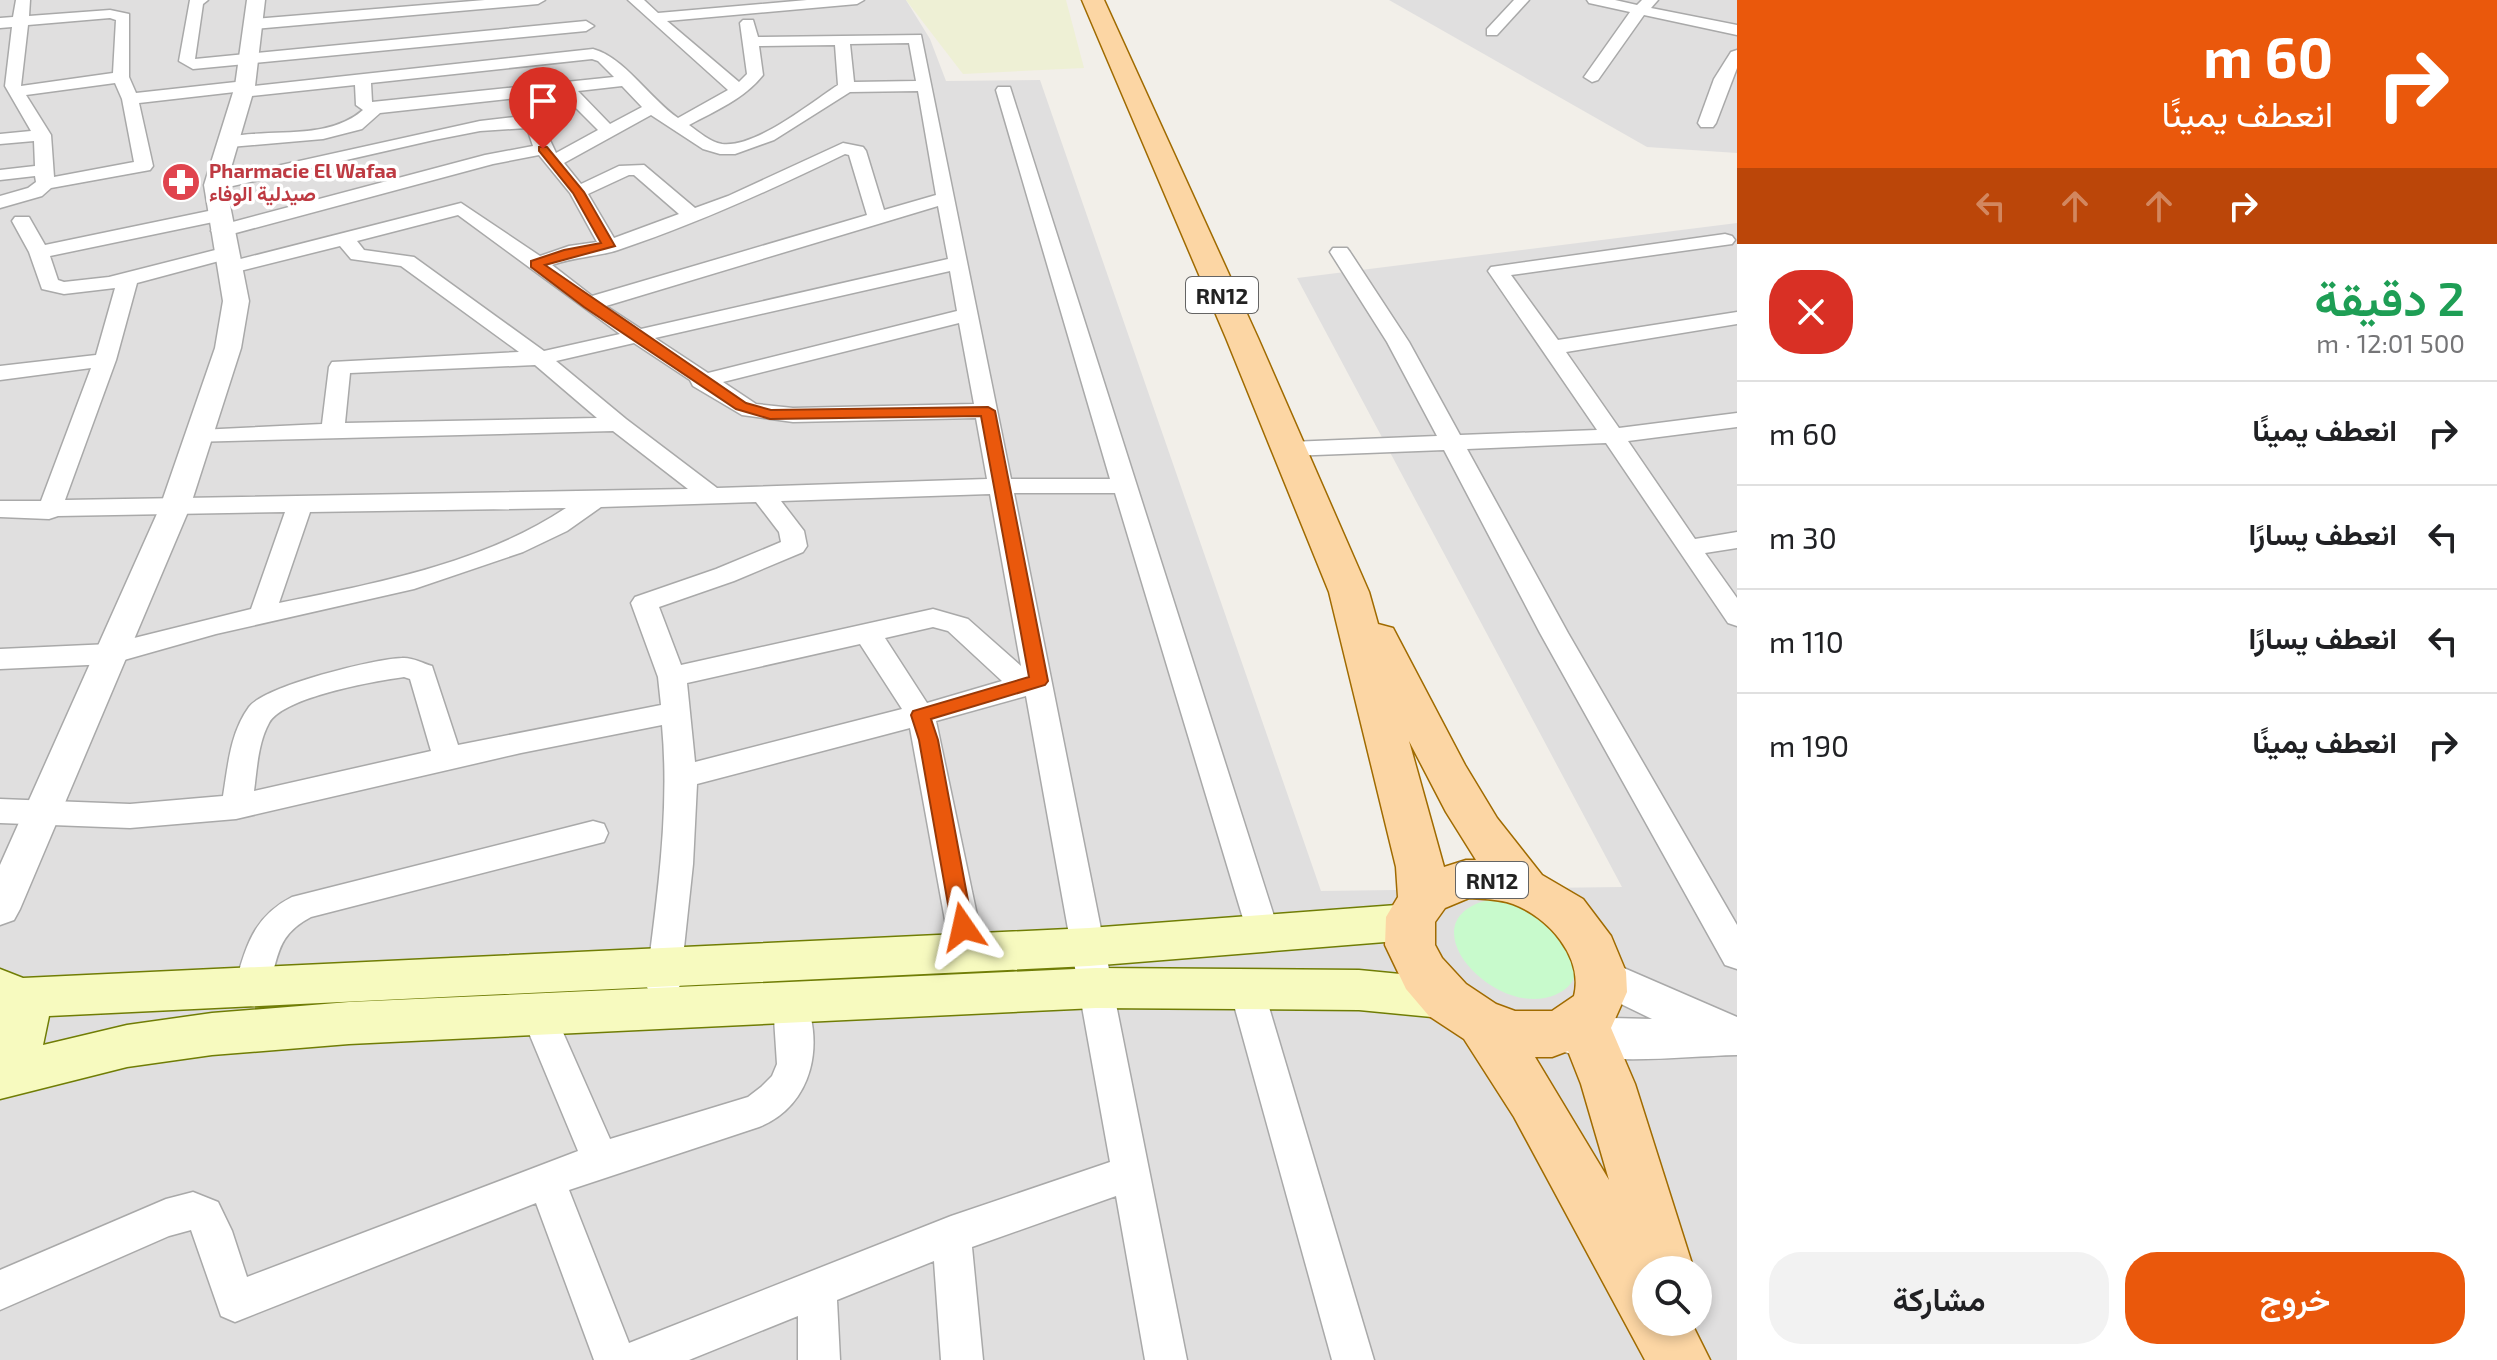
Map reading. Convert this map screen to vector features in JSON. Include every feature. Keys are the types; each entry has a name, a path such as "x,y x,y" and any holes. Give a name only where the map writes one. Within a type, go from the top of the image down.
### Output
{"main road":[{"name":"RN12","path":"1093,0 1290,449 1349,592 1418,855 1413,957 1463,1012 1533,1099 1632,1279"},
{"name":"RN12","path":"1349,592 1399,674 1472,819 1496,856 1525,888"},
{"name":"RN12","path":"1416,910 1449,882 1495,880 1525,888 1549,900 1570,916 1598,956 1603,976"},
{"path":"0,1077 127,1046 212,1034 349,1023 790,1003 1092,968 1416,910"},
{"path":"9,994 968,953 1246,987 1359,990 1463,1012 1520,1034 1575,1032 1600,998 1603,976"},
{"path":"0,1071 21,1045 27,1027 25,1011 9,994"},
{"path":"1575,1032 1608,1084 1660,1256"},
{"path":"1665,1336 1679,1360"},
{"path":"1686,1336 1694,1360"}],"street":[{"path":"0,202 35,192 44,177 42,135 10,88 23,0"},
{"path":"201,0 196,2 187,61 245,79 363,79 593,54 604,58 652,108 716,148 736,147 780,130 846,87 925,86"},
{"path":"0,909 175,507 234,323 236,301 215,185 230,142 245,79 255,12 418,10 468,3 538,0"},
{"path":"635,0 739,91"},
{"path":"654,18 745,6 857,0"},
{"path":"1492,32 1522,0"},
{"path":"1594,0 1646,5 1737,30"},
{"path":"1592,77 1613,42 1646,5"},
{"path":"677,125 739,91 755,75 745,6"},
{"path":"0,23 121,7 124,17 121,77 130,99 144,166 44,177 0,175"},
{"path":"418,10 419,72"},
{"path":"130,99 245,79 418,40 586,26"},
{"path":"752,42 916,38 1002,486 1032,684 1092,968 1166,1360"},
{"path":"842,39 846,87"},
{"path":"1707,123 1722,79 1737,55"},
{"path":"10,88 121,77"},
{"path":"363,79 364,105 375,108 624,81"},
{"path":"565,88 609,132"},
{"path":"1004,90 1264,935"},
{"path":"230,142 323,134 356,125 375,108"},
{"path":"22,221 39,252 49,285 56,288 78,287 128,278 224,241 491,159 549,155 609,132 652,108"},
{"path":"215,185 443,133 520,120 534,123 549,155 578,192 609,246"},
{"path":"0,139 42,135"},
{"path":"536,264 569,252 609,246 735,200 843,148 857,151 877,218"},
{"path":"578,192 625,170 638,169 691,215"},
{"path":"589,304 946,198"},
{"path":"39,252 224,241 344,238 461,209 511,243 589,304 741,406 770,415 988,411"},
{"path":"344,238 358,255 407,261 540,358 618,424 712,496"},
{"path":"1725,240 1498,271 1555,347 1612,436 1737,617"},
{"path":"1340,252 1398,342 1625,761 1737,955"},
{"path":"333,430 340,367 540,358 601,342 639,338 958,263"},
{"path":"49,511 105,360 128,278"},
{"path":"701,381 968,315"},
{"path":"1555,347 1737,318"},
{"path":"0,373 105,360"},
{"path":"1290,449 1612,436 1737,420"},
{"path":"199,437 333,430 618,424"},
{"path":"0,509 49,511 595,500 1002,486 1126,486"},
{"path":"659,1011 666,965 682,777 672,677 644,603 740,570 794,546 791,531 763,495"},
{"path":"0,659 110,654 397,584 499,551 578,514 595,500"},
{"path":"262,615 300,505"},
{"path":"1689,548 1737,540"},
{"path":"672,677 925,618 950,620 1032,684"},
{"path":"866,631 920,715 928,740 968,953"},
{"path":"236,807 248,744 262,711 284,697 390,669 406,667 422,673 448,759"},
{"path":"682,777 1032,684"},
{"path":"0,811 154,816 236,807 676,712"},
{"path":"252,986 260,951 273,923 294,910 593,833"},
{"path":"1603,976 1734,1036"},
{"path":"1246,987 1353,1360"},
{"path":"0,1290 166,1218 193,1211 204,1215 213,1231 235,1302 600,1160 759,1110 774,1100 794,1073 797,1057 790,1003"},
{"path":"538,1014 600,1160"},
{"path":"1575,1032 1734,1036"},
{"path":"638,1360 951,1235 1131,1173"},
{"path":"547,1181 615,1360"},
{"path":"951,1235 962,1360"},
{"path":"817,1287 819,1360"}],"shaded area":[{"path":"0,0 906,0 930,39 946,81 1040,80 1321,891 1622,887 1297,278 1737,223 1737,1360 0,1360"},
{"path":"1389,0 1737,0 1737,153 1647,147"}],"green space":[{"path":"906,0 1066,0 1084,68 963,74"},
{"path":"1488,900 1529,906 1572,942 1575,973 1568,987 1555,995 1531,999 1507,994 1485,981 1468,965 1456,946 1455,927 1464,911"}],"place":[{"name":"Pharmacie El Wafaa صيدلية الوفاء","path":"181,182"}],"route":[{"path":"543,149 578,192 609,246 569,252 536,264 589,304 741,406 770,415 988,411 1039,681 920,715 928,740 963,927"}]}
